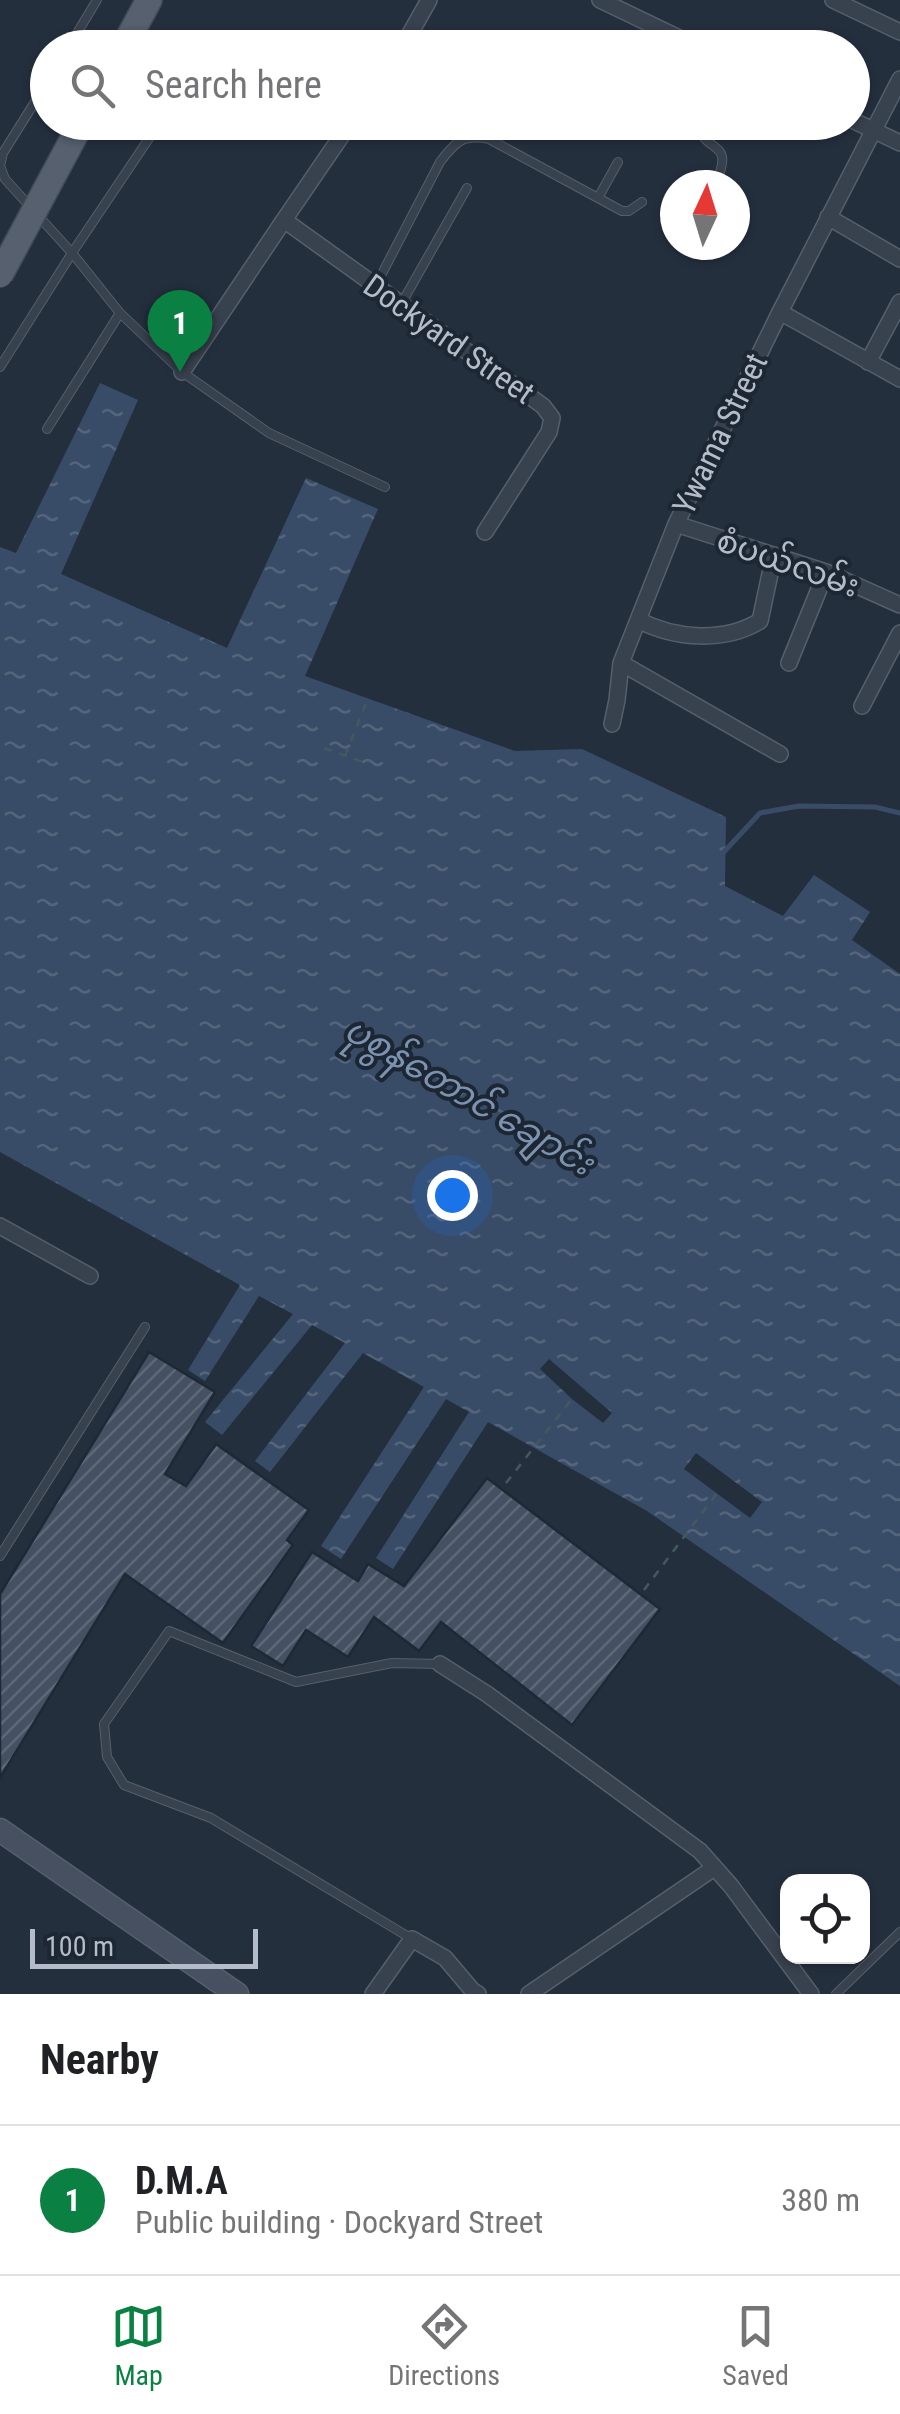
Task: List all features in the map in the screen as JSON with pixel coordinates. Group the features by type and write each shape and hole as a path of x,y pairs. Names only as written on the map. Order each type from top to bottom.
{"main road":[{"path":"133,30 149,0"},
{"path":"0,275 72,140"}],"street":[{"path":"412,30 429,0"},
{"path":"600,0 662,30"},
{"path":"832,0 900,32"},
{"name":"Ywama Street","path":"870,136 900,79"},
{"path":"870,129 900,143"},
{"path":"182,372 339,140"},
{"name":"Ywama Street","path":"612,724 620,663 676,524 868,140"},
{"path":"828,217 900,259"},
{"name":"Dockyard Street","path":"284,220 543,406 552,418 549,432 485,532"},
{"path":"868,362 900,302"},
{"path":"780,312 900,379"},
{"name":"စံပယ်လမ်း","path":"676,524 826,572 900,604"},
{"path":"638,620 679,635 743,632 760,620 774,556"},
{"path":"789,663 826,572"},
{"path":"862,706 900,633"},
{"path":"620,663 780,754"},
{"path":"0,1226 90,1276"},
{"path":"440,1664 487,1694 700,1851 765,1929 811,1994"},
{"path":"0,1830 236,1994"},
{"path":"530,1994 714,1868"},
{"path":"373,1994 412,1939 445,1958 478,1994"}],"lane":[{"path":"79,30 97,0"},
{"path":"30,109 3,153 0,166 5,180 120,313 182,372 268,434 385,487"},
{"path":"0,367 148,140"},
{"path":"375,288 440,162 461,140"},
{"path":"491,140 626,212 642,202"},
{"path":"708,140 724,158 722,170"},
{"path":"598,198 618,162"},
{"path":"400,306 466,188"},
{"path":"47,428 120,313"},
{"path":"0,1556 145,1327"},
{"path":"412,1939 211,1818 124,1785 107,1757 104,1724 169,1631 296,1682 392,1663 440,1664"},
{"path":"836,1994 900,1932"}],"path":[{"path":"345,756 368,698"},
{"path":"324,748 363,762"},
{"path":"506,1484 572,1399"},
{"path":"644,1590 717,1494"}],"water":[{"name":"ပုစွန်တောင် ချောင်း","path":"100,383 138,400 61,574 227,648 306,478 378,509 305,676 515,751 582,749 726,817 725,886 783,916 814,875 870,912 852,940 900,974 900,1686 647,1511 488,1422 393,1569 376,1558 469,1412 446,1399 341,1559 321,1546 424,1387 363,1353 270,1472 255,1461 345,1343 312,1325 222,1435 205,1422 293,1314 259,1296 205,1381 188,1370 240,1285 0,1152 0,547 16,553"}],"pier":[{"path":"549,1359 612,1413 603,1423 540,1369"},
{"path":"696,1453 762,1502 750,1518 684,1469"}],"building":[{"path":"149,1352 215,1392 165,1474 186,1486 216,1444 309,1510 287,1540 293,1545 223,1643 125,1574 0,1778 0,1594"},
{"path":"487,1478 660,1609 572,1725 441,1622 419,1651 374,1617 348,1657 306,1630 283,1666 251,1646 312,1552 358,1581 368,1564 404,1586"}],"waterway":[{"path":"722,854 760,813 799,806 875,807 900,813"}],"place":[{"name":"D.M.A","path":"180,372"}]}
